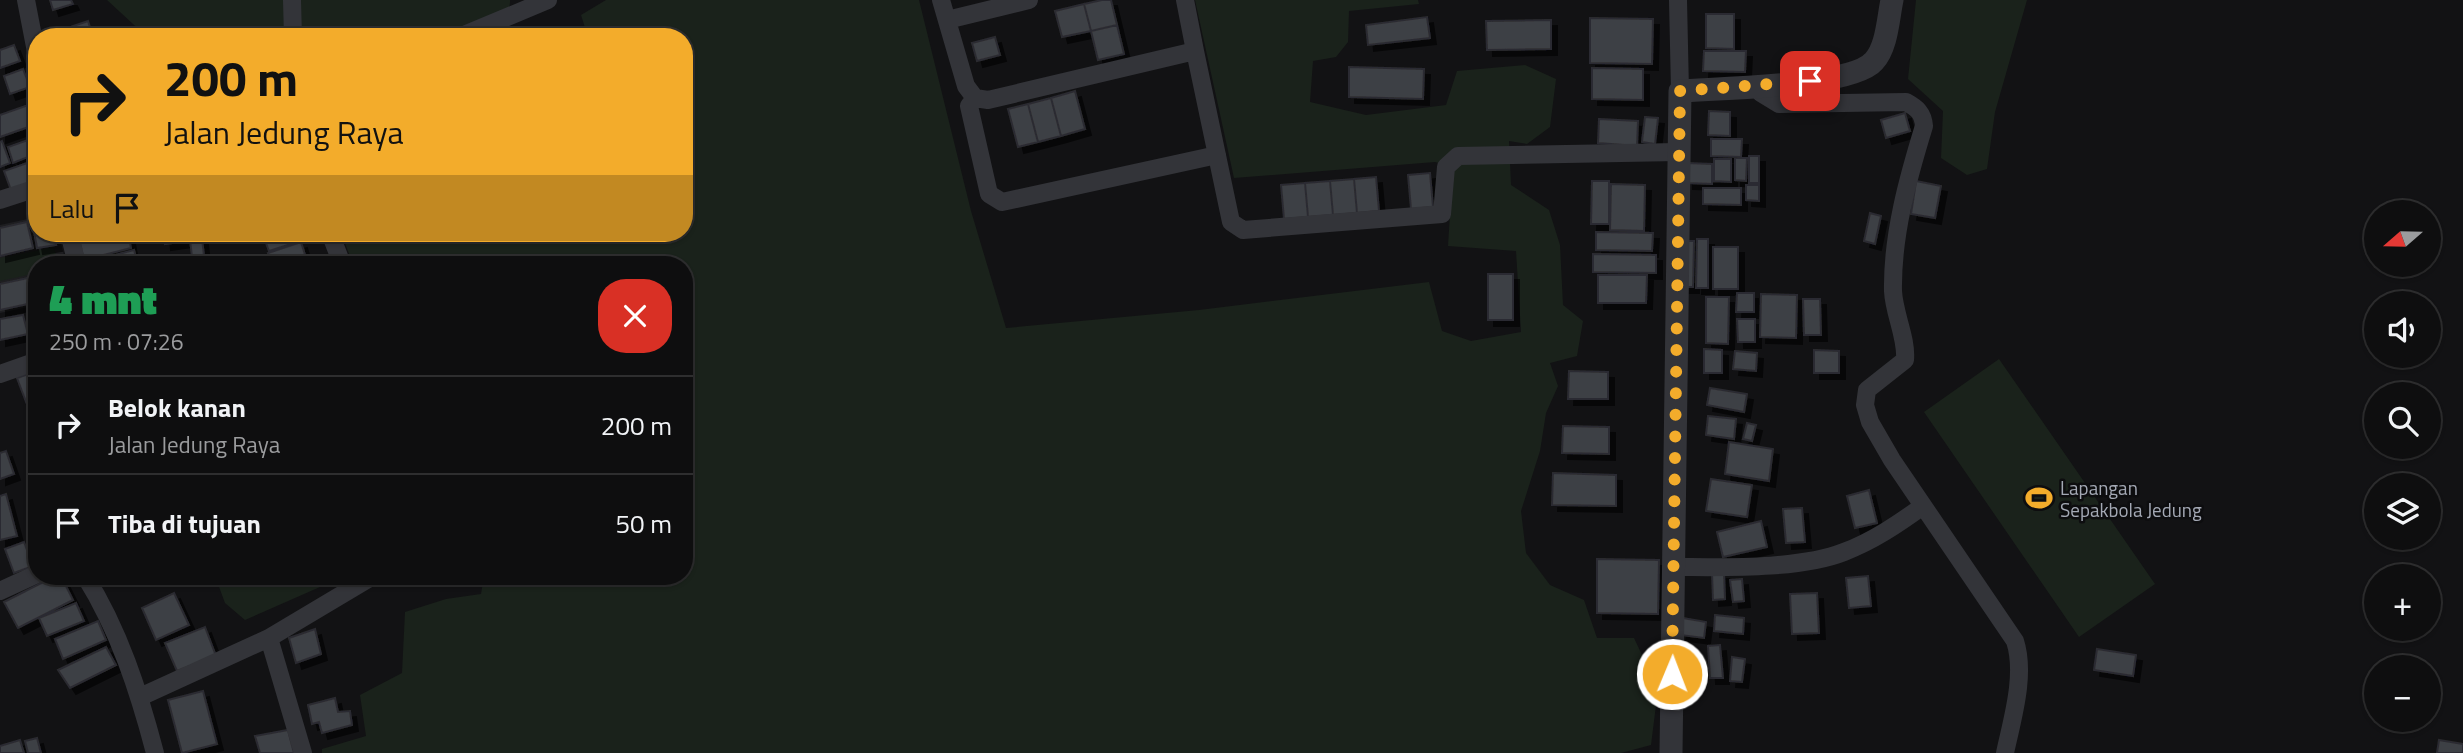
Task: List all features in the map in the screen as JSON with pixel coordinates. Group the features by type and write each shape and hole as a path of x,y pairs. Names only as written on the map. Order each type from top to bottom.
{"street":[{"path":"26,0 31,28"},
{"path":"292,0 293,28"},
{"path":"481,28 548,0"},
{"path":"941,0 966,86 975,98 988,100 1195,51"},
{"path":"947,20 1029,0"},
{"path":"1185,0 1231,222 1243,230 1442,214 1446,167 1458,156 1678,152"},
{"path":"1671,753 1680,91 1678,0"},
{"path":"1680,91 1859,73 1877,59 1892,0"},
{"path":"1755,85 1770,100 1779,104 1906,102 1923,118 1924,126 1905,185 1893,289 1895,316 1905,360 1867,390 1865,405 1881,441 2012,635 2018,660 2014,712 2005,753"},
{"path":"975,98 969,107 984,177 989,194 1002,202 1217,155"},
{"path":"0,200 28,191"},
{"path":"0,374 28,364"},
{"path":"1672,567 1758,566 1842,553 1878,537 1923,506"},
{"path":"0,591 28,578"},
{"path":"91,585 101,601 140,697 155,753"},
{"path":"140,697 270,638 358,585"},
{"path":"270,638 303,753"}],"shaded area":[{"path":"107,0 510,0 507,28 137,28"},
{"path":"606,0 919,0 971,211 1006,328 1199,310 1429,282 1442,331 1471,341 1521,332 1516,251 1448,246 1453,167 1435,162 1234,178 1195,0 1418,0 1419,4 1349,11 1348,42 1336,57 1313,61 1310,102 1366,115 1446,105 1457,71 1525,65 1556,79 1550,127 1527,144 1509,141 1511,185 1549,210 1560,245 1563,305 1583,321 1577,356 1550,363 1558,386 1546,413 1540,451 1521,511 1526,553 1550,585 1584,600 1597,638 1634,638 1658,689 1651,745 1621,753 322,753 322,749 366,736 360,695 402,673 405,612 446,599 481,594 482,585 693,585 693,256 350,256 344,242 693,242 693,28 585,28 581,15"},
{"path":"1916,0 2027,0 1995,112 1987,169 1967,175 1941,158 1943,111 1908,79"},
{"path":"28,219 28,242 61,242 64,256 28,256 28,307 0,313 0,225"},
{"path":"54,247 56,256 28,256 28,275 0,281 0,258"},
{"name":"Lapangan Sepakbola Jedung","path":"1999,359 2155,584 2079,637 1924,412"},
{"path":"218,585 325,585 245,620 225,603"}],"building":[{"path":"50,0 71,0 73,4 53,10"},
{"path":"1111,0 1117,25 1091,31 1084,4"},
{"path":"1084,4 1091,31 1062,37 1055,11"},
{"path":"1706,14 1734,14 1734,49 1706,48"},
{"path":"1427,17 1430,38 1368,45 1366,25"},
{"path":"1590,18 1653,19 1652,64 1590,63"},
{"path":"1551,20 1551,49 1487,50 1486,21"},
{"path":"88,21 90,28 67,28"},
{"path":"1117,25 1124,54 1098,60 1091,31"},
{"path":"995,37 1000,55 977,61 972,43"},
{"path":"14,45 20,61 0,68 0,50"},
{"path":"1704,51 1746,51 1745,72 1703,71"},
{"path":"1349,67 1424,69 1423,99 1349,97"},
{"path":"1592,68 1643,69 1643,100 1592,99"},
{"path":"23,69 28,88 10,94 4,76"},
{"path":"1075,91 1085,129 1061,136 1051,98"},
{"path":"1051,98 1061,136 1038,142 1028,104"},
{"path":"1028,104 1038,142 1018,147 1008,109"},
{"path":"28,105 28,127 0,137 0,115"},
{"path":"1709,111 1730,112 1730,136 1708,135"},
{"path":"1905,113 1910,131 1886,138 1881,120"},
{"path":"1645,117 1658,118 1655,144 1642,142"},
{"path":"1599,119 1638,121 1637,146 1598,143"},
{"path":"1711,139 1742,139 1741,157 1711,156"},
{"path":"28,140 28,157 13,163 8,147"},
{"path":"2,141 10,163 0,167 0,142"},
{"path":"1749,156 1759,156 1759,183 1749,183"},
{"path":"1735,158 1747,158 1746,181 1735,180"},
{"path":"1714,159 1731,159 1731,182 1714,181"},
{"path":"28,163 28,184 11,190 4,171"},
{"path":"1687,163 1712,164 1712,184 1687,183"},
{"path":"1430,173 1433,207 1411,209 1408,175"},
{"path":"1376,177 1379,211 1357,213 1354,179"},
{"path":"1354,179 1357,213 1333,215 1330,181"},
{"path":"1330,181 1333,215 1308,217 1305,183"},
{"path":"1592,181 1609,181 1609,224 1591,224"},
{"path":"1916,181 1941,186 1935,218 1911,214"},
{"path":"1305,183 1308,217 1284,219 1281,185"},
{"path":"1611,184 1645,185 1644,231 1610,230"},
{"path":"1746,185 1759,185 1759,201 1746,200"},
{"path":"1703,188 1741,188 1741,205 1703,204"},
{"path":"1870,213 1881,216 1875,244 1864,241"},
{"path":"27,222 28,242 32,242 33,248 0,256 0,228"},
{"path":"1596,232 1653,233 1652,251 1596,250"},
{"path":"1697,239 1708,239 1708,288 1696,288"},
{"path":"1679,241 1694,241 1693,287 1678,287"},
{"path":"36,242 55,242 56,245 37,248"},
{"path":"80,242 130,242 131,248 100,256 83,256"},
{"path":"190,242 202,242 204,256 192,256"},
{"path":"290,242 291,244 269,251 266,243"},
{"path":"301,242 305,256 269,256 268,253"},
{"path":"1713,247 1738,247 1738,289 1713,289"},
{"path":"134,250 136,256 111,256"},
{"path":"1593,254 1656,255 1656,273 1593,272"},
{"path":"1488,274 1513,274 1513,320 1488,320"},
{"path":"1598,275 1647,275 1646,303 1598,303"},
{"path":"28,278 28,304 0,310 0,284"},
{"path":"1737,293 1754,293 1754,312 1736,312"},
{"path":"1761,294 1797,295 1796,338 1760,337"},
{"path":"1706,297 1729,297 1728,344 1706,343"},
{"path":"1803,299 1820,299 1821,335 1804,335"},
{"path":"23,315 28,334 0,340 0,319"},
{"path":"1737,319 1755,319 1755,342 1738,342"},
{"path":"1704,349 1722,350 1722,373 1704,373"},
{"path":"1814,350 1839,351 1839,373 1814,373"},
{"path":"1735,351 1757,353 1756,371 1733,369"},
{"path":"1569,371 1608,372 1608,399 1568,399"},
{"path":"28,374 28,407 17,378"},
{"path":"1710,388 1747,394 1744,412 1707,405"},
{"path":"1708,416 1736,419 1734,439 1706,435"},
{"path":"1747,423 1756,425 1752,441 1743,439"},
{"path":"1563,426 1609,427 1609,454 1562,453"},
{"path":"1729,442 1773,449 1769,481 1725,474"},
{"path":"6,451 14,474 0,479 0,453"},
{"path":"1553,473 1616,475 1616,506 1552,505"},
{"path":"1711,479 1752,485 1747,517 1706,511"},
{"path":"1869,490 1877,523 1855,528 1847,496"},
{"path":"6,494 17,536 0,540 0,496"},
{"path":"1802,508 1805,542 1786,543 1783,509"},
{"path":"1761,521 1767,547 1723,557 1717,532"},
{"path":"24,542 28,553 28,568 14,573 5,549"},
{"path":"1597,559 1659,560 1658,614 1597,613"},
{"path":"1712,573 1724,573 1725,599 1713,600"},
{"path":"1868,576 1871,606 1849,608 1846,578"},
{"path":"1742,579 1744,601 1733,602 1730,580"},
{"path":"37,585 66,585 73,600 18,628 4,602"},
{"path":"174,593 189,625 156,640 142,608"},
{"path":"1817,593 1819,633 1792,634 1790,594"},
{"path":"76,603 84,621 47,636 39,618"},
{"path":"1715,615 1744,618 1743,634 1714,631"},
{"path":"1683,618 1706,622 1704,638 1680,635"},
{"path":"98,621 106,640 63,659 55,639"},
{"path":"205,627 216,656 177,671 165,643"},
{"path":"315,629 321,654 296,663 289,638"},
{"path":"1720,645 1723,678 1710,678 1708,646"},
{"path":"106,647 116,665 70,688 58,670"},
{"path":"2097,649 2136,655 2133,676 2094,670"},
{"path":"1732,657 1745,659 1742,682 1730,681"},
{"path":"203,691 217,744 182,753 168,700"},
{"path":"335,698 338,712 350,711 352,725 322,733 319,722 312,724 308,705"},
{"path":"288,730 294,753 260,753 255,736"},
{"path":"37,738 41,753 28,753 25,741"},
{"path":"20,740 24,753 0,753 0,746"},
{"path":"2439,740 2463,744 2463,753 2437,753"}],"place":[{"name":"Lapangan Sepakbola Jedung","path":"2039,498"}],"route":[{"path":"1672,674 1680,91 1810,81"}]}
